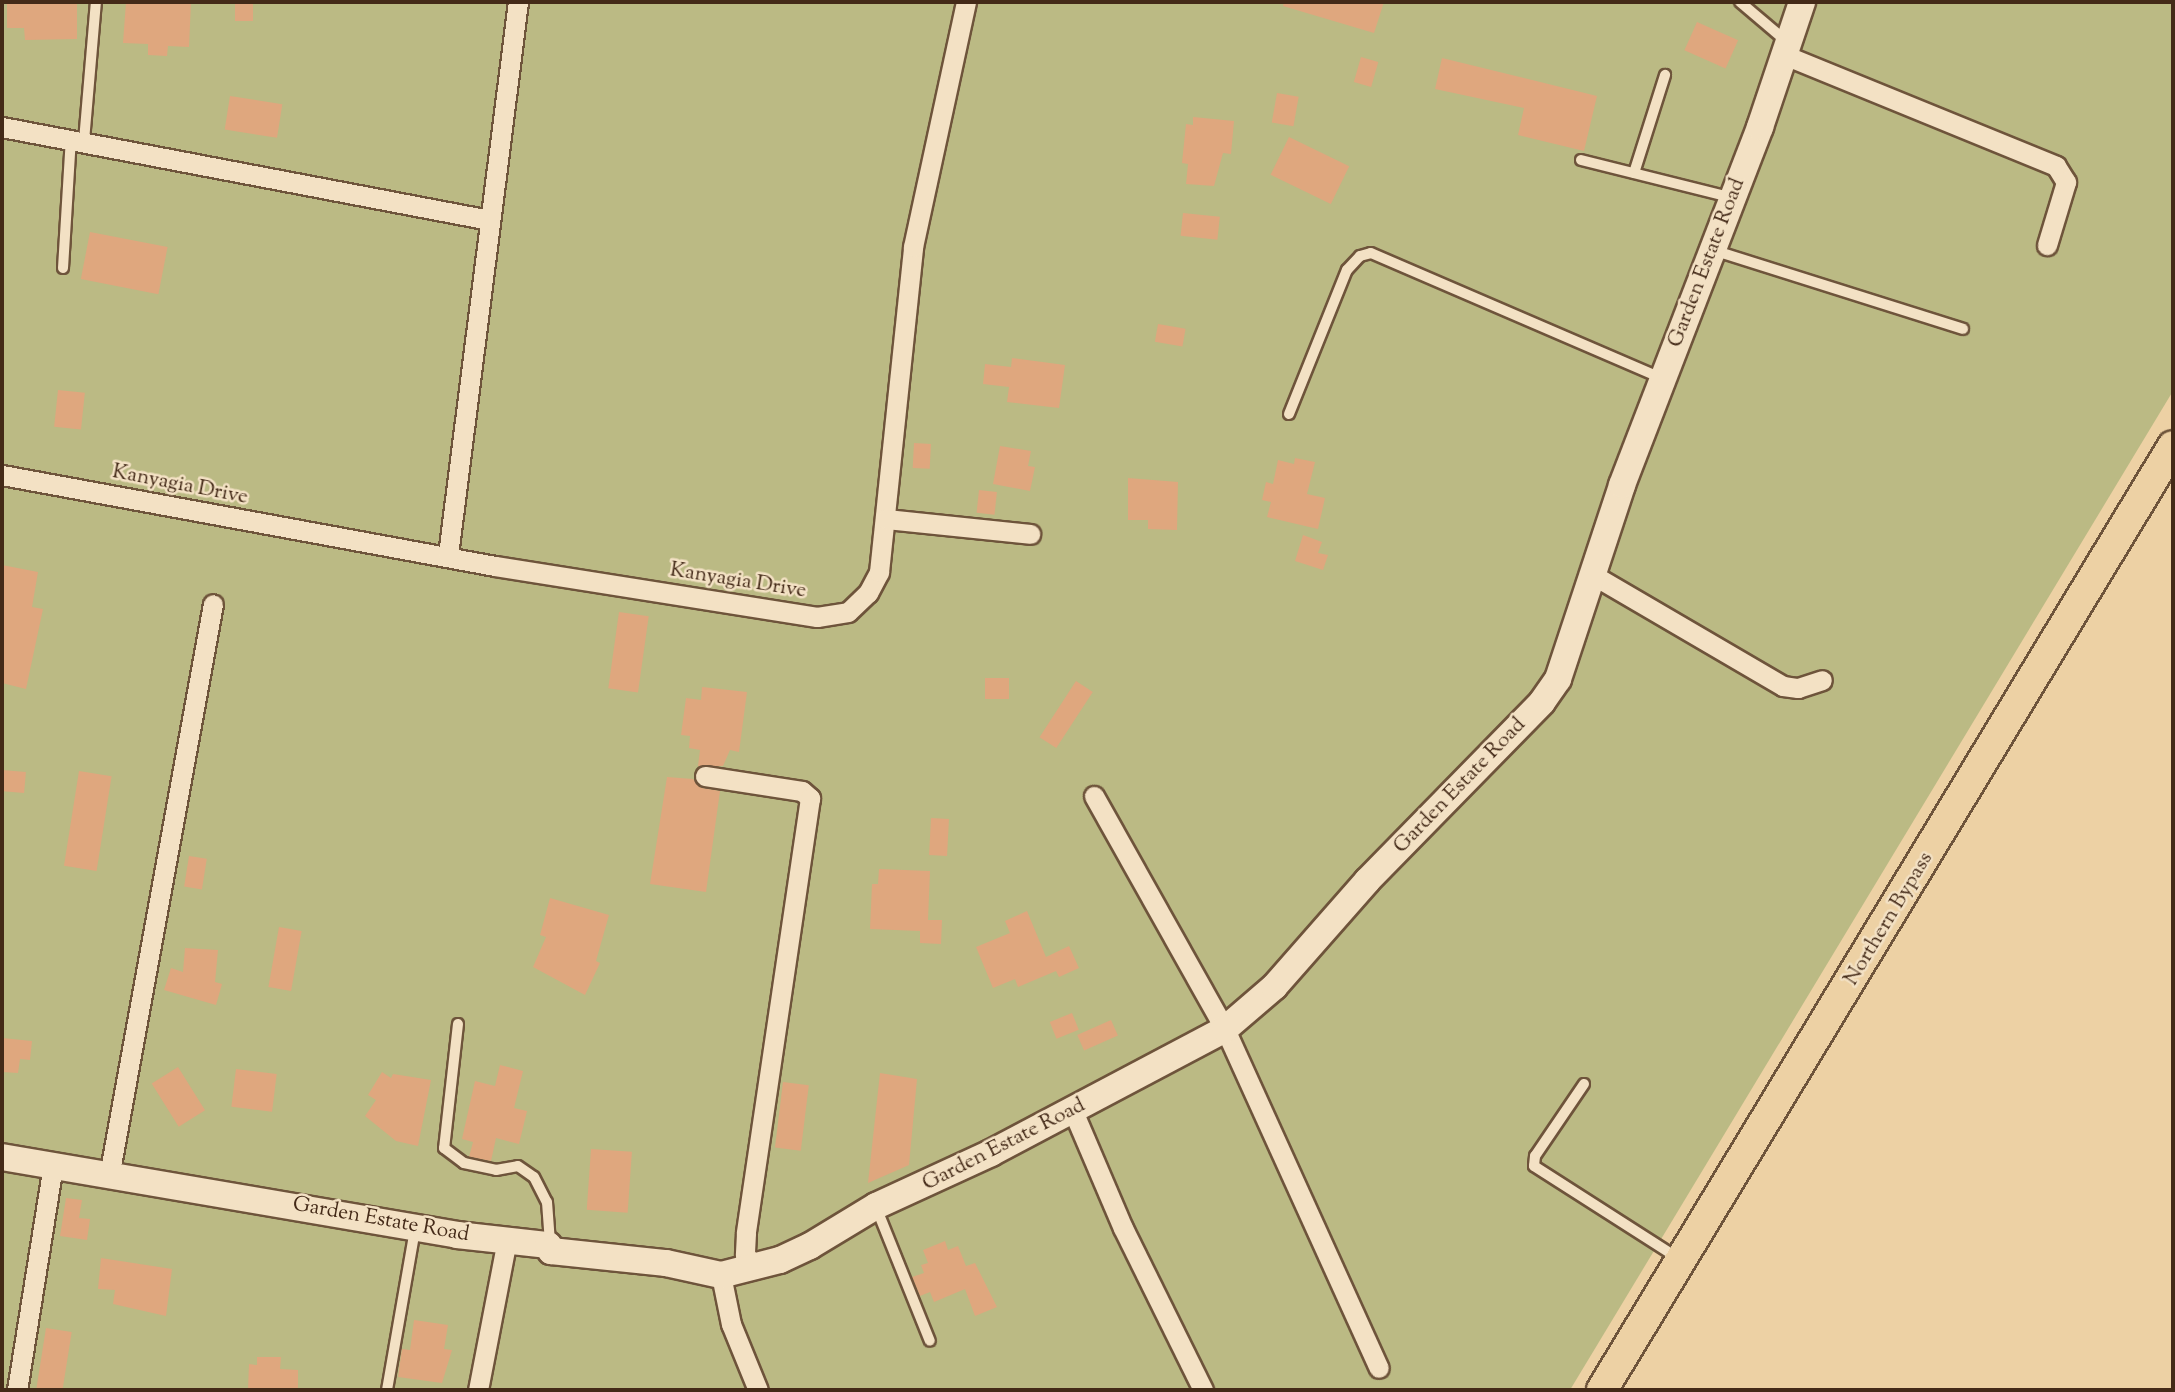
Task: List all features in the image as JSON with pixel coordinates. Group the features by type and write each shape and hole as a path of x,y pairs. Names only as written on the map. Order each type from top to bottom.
{"main road":[{"name":"Northern Bypass","path":"1602,1390 2173,446"}],"street":[{"path":"448,555 517,2"},
{"name":"Kanyagia Drive","path":"2,475 448,555 832,617 848,612 869,593 879,572 913,247 966,2"},
{"name":"Garden Estate Road","path":"2,1157 415,1227 548,1245 551,1251 666,1263 721,1275 756,1267 810,1246 874,1212 876,1206 1073,1111 1225,1029 1274,987 1367,881 1542,702 1572,648 1593,575 1662,378 1760,128 1802,2"},
{"path":"1785,48 2056,166 2066,182 2047,245"},
{"path":"2,127 488,220"},
{"path":"886,519 1030,534"},
{"path":"1593,575 1783,686 1798,688 1822,680"},
{"path":"109,1176 213,604"},
{"path":"705,776 802,791 810,798 746,1233 745,1255 756,1267"},
{"path":"1094,796 1225,1029 1380,1368"},
{"path":"1073,1111 1123,1228 1203,1390"},
{"path":"17,1390 53,1166"},
{"path":"478,1390 507,1239"},
{"path":"721,1275 731,1324 758,1390"}],"lane":[{"path":"63,268 96,2"},
{"path":"1740,2 1785,48"},
{"path":"1634,173 1665,75"},
{"path":"1581,160 1731,198"},
{"path":"1712,250 1963,329"},
{"path":"1289,414 1347,270 1360,256 1371,253 1662,378"},
{"path":"458,1024 444,1148 464,1163 496,1170 518,1166 534,1177 547,1202 551,1251"},
{"path":"1584,1084 1535,1156 1534,1166 1681,1261"},
{"path":"876,1206 930,1341"},
{"path":"387,1390 415,1227"}],"shaded area":[{"path":"2,2 2173,2 2173,391 1570,1390 2,1390"}],"building":[{"path":"7,2 77,2 77,39 25,40 24,28 7,28"},
{"path":"126,2 191,2 189,47 168,46 167,56 148,55 148,44 123,43"},
{"path":"235,2 253,2 253,21 235,21"},
{"path":"1284,2 1384,2 1374,33 1283,6"},
{"path":"1697,22 1738,40 1726,69 1684,50"},
{"path":"1361,57 1378,62 1371,87 1354,82"},
{"path":"1442,58 1597,96 1584,151 1518,135 1524,108 1435,89"},
{"path":"1277,93 1299,97 1293,126 1272,123"},
{"path":"230,96 282,104 277,138 225,130"},
{"path":"1193,117 1234,121 1231,154 1223,153 1214,186 1186,184 1188,164 1182,163 1186,124 1193,125"},
{"path":"1289,137 1349,166 1331,204 1271,175"},
{"path":"1183,213 1220,217 1217,240 1181,236"},
{"path":"90,232 168,247 158,294 81,279"},
{"path":"1158,324 1186,329 1182,347 1155,342"},
{"path":"1012,358 1065,365 1059,408 1007,402 1009,387 983,384 985,364 1011,367"},
{"path":"58,390 85,393 81,430 54,427"},
{"path":"914,443 931,444 930,469 913,468"},
{"path":"1000,446 1031,451 1028,466 1035,467 1030,491 993,484"},
{"path":"1295,458 1315,462 1307,494 1325,498 1318,529 1267,517 1271,502 1262,500 1266,482 1273,484 1278,460 1294,464"},
{"path":"1128,478 1178,482 1177,530 1148,529 1148,520 1128,520"},
{"path":"979,490 997,492 994,515 977,513"},
{"path":"1303,535 1322,542 1318,553 1328,555 1323,570 1295,561"},
{"path":"2,565 38,572 32,607 43,609 26,689 2,683"},
{"path":"619,612 649,616 638,692 608,688"},
{"path":"985,678 1009,678 1009,699 985,699"},
{"path":"1076,681 1093,692 1056,748 1040,737"},
{"path":"702,687 747,692 739,752 730,750 723,766 698,766 700,750 689,748 690,736 681,735 686,698 701,700"},
{"path":"2,770 26,772 24,793 2,791"},
{"path":"79,771 112,776 97,871 64,866"},
{"path":"667,777 693,779 702,788 720,791 706,892 650,884"},
{"path":"931,818 949,819 947,856 929,855"},
{"path":"189,856 207,859 202,889 184,887"},
{"path":"879,869 930,871 928,920 942,920 941,944 920,943 920,931 870,929 872,884 878,884"},
{"path":"550,898 609,915 596,961 600,963 585,995 533,967 546,937 540,935"},
{"path":"1027,911 1046,957 1069,946 1079,968 1059,977 1056,971 1018,987 1015,979 993,988 976,947 1010,933 1005,921"},
{"path":"279,927 302,931 291,991 268,987"},
{"path":"185,948 218,950 215,982 222,984 216,1005 164,990 171,968 183,972"},
{"path":"1072,1013 1079,1030 1056,1039 1050,1022"},
{"path":"1111,1020 1118,1036 1084,1051 1077,1035"},
{"path":"2,1038 32,1041 30,1060 20,1059 18,1073 2,1072"},
{"path":"500,1065 523,1071 514,1108 527,1111 519,1144 496,1138 491,1161 469,1157 473,1142 462,1139 475,1081 495,1086"},
{"path":"178,1067 205,1110 179,1127 152,1083"},
{"path":"236,1069 277,1074 272,1112 231,1107"},
{"path":"382,1072 391,1078 393,1074 431,1080 418,1146 396,1141 365,1116 376,1100 368,1095"},
{"path":"880,1073 917,1079 909,1165 868,1183"},
{"path":"783,1082 809,1085 801,1151 775,1148"},
{"path":"591,1149 632,1152 628,1213 587,1210"},
{"path":"66,1198 82,1200 79,1218 90,1219 87,1240 60,1236"},
{"path":"945,1241 948,1250 958,1246 966,1266 975,1263 997,1307 975,1316 965,1289 934,1302 930,1292 920,1296 912,1277 924,1273 921,1265 928,1263 923,1250"},
{"path":"101,1258 172,1269 166,1316 113,1304 115,1290 98,1289"},
{"path":"414,1320 448,1325 444,1349 452,1350 442,1383 398,1377 402,1349 410,1350"},
{"path":"46,1328 72,1332 63,1390 36,1390"},
{"path":"257,1357 281,1357 280,1369 298,1370 298,1390 248,1390 249,1364 257,1365"}]}
